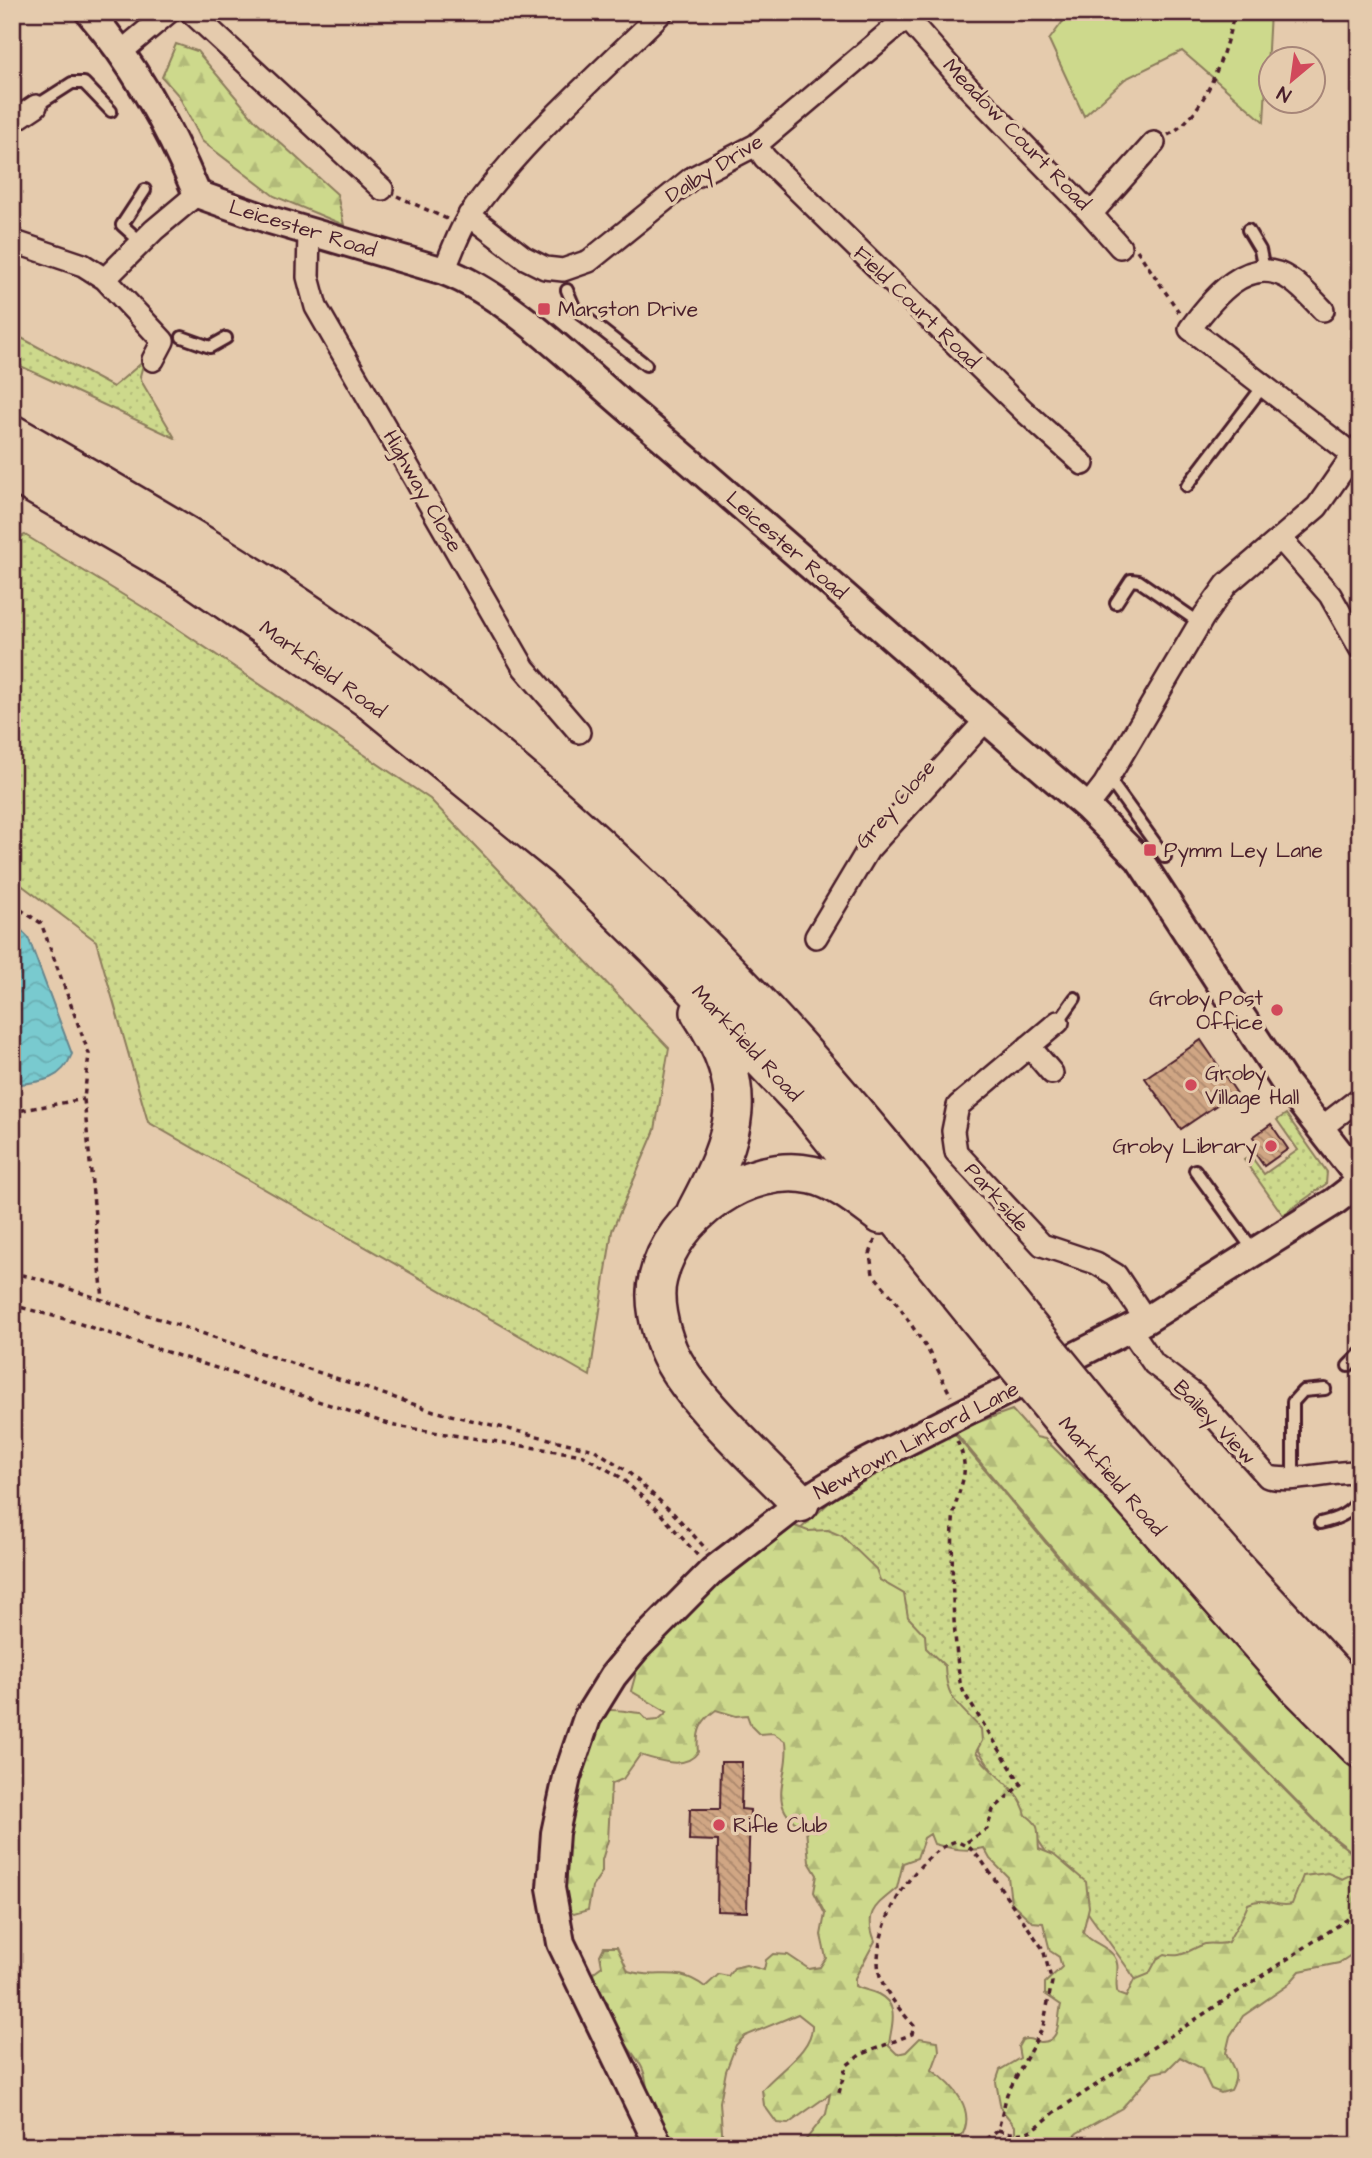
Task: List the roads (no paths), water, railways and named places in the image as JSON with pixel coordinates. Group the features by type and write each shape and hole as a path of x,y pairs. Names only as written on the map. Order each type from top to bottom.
{"highway":[{"name":"Markfield Road","path":"12,434 201,543 324,624 390,672 558,808 646,890 737,982 932,1205 1006,1327"},
{"name":"Markfield Road","path":"12,472 191,576 367,698 565,859 659,951 809,1109 917,1242 1006,1327 1297,1686 1360,1749"},
{"path":"659,951 725,1053 732,1087 734,1113 729,1143 694,1215"},
{"path":"800,1503 697,1394 668,1350 657,1310 657,1279 677,1233 694,1215 719,1197 758,1177 812,1175 850,1192 917,1242"},
{"name":"Markfield Road","path":"1084,1420 1228,1560 1360,1702"}],"street":[{"path":"121,52 169,12"},
{"path":"191,12 382,189"},
{"path":"444,271 466,220 532,142 662,12"},
{"path":"91,13 121,52 175,140 197,194 105,279"},
{"name":"Dalby Drive","path":"565,280 692,178 756,145 910,15"},
{"name":"Meadow Court Road","path":"910,15 966,85 1091,214 1154,143"},
{"path":"13,118 36,106"},
{"name":"Field Court Road","path":"756,145 765,159 960,349 1083,464"},
{"name":"Leicester Road","path":"197,194 309,232 463,278 506,306 720,486 1087,807 1139,859 1285,1083 1360,1180"},
{"path":"1091,214 1120,247"},
{"path":"466,220 565,280"},
{"name":"Highway Close","path":"309,232 308,277 316,307 524,667 579,732"},
{"path":"12,241 83,265 105,279 172,339 153,360"},
{"path":"1087,807 1108,778 1200,623 1227,584 1317,507 1356,450 1190,329 1212,299 1237,278 1264,270 1289,279 1323,310"},
{"path":"1281,539 1330,596 1360,648"},
{"path":"816,937 868,850 981,716"},
{"name":"Grey Close","path":"822,901 857,844 981,716"},
{"name":"Parkside","path":"1058,1022 958,1106 953,1131 956,1152 1042,1245 1096,1263 1116,1275 1138,1325"},
{"path":"1029,1046 1052,1073"},
{"path":"1321,1128 1360,1098"},
{"name":"Newtown Linford Lane","path":"659,2146 561,1943 551,1888 555,1833 567,1777 587,1718 636,1648 716,1568 800,1503 861,1465 1138,1325 1334,1202 1360,1180"},
{"name":"Bailey View","path":"1138,1325 1154,1364 1195,1395 1268,1476 1293,1478 1334,1471 1360,1472"}],"lane":[{"path":"36,106 72,83 84,83 111,111"},
{"path":"142,243 122,225 145,190"},
{"path":"1248,230 1260,250 1264,270"},
{"path":"565,280 575,309 646,365"},
{"path":"172,339 210,347 226,338"},
{"path":"1188,486 1264,385"},
{"path":"1116,603 1131,580 1139,581 1200,623"},
{"path":"1108,778 1165,857"},
{"path":"1058,1022 1074,998"},
{"path":"1195,1170 1254,1251"},
{"path":"1348,1366 1360,1354"},
{"path":"1293,1478 1293,1402 1303,1391 1325,1389"},
{"path":"1320,1523 1339,1518 1355,1507 1360,1498"}],"water":[{"path":"12,921 28,937 72,1054 62,1070 48,1079 12,1085"}],"place":[{"name":"Marston Drive","path":"544,309"},
{"name":"Pymm Ley Lane","path":"1150,850"},
{"name":"Groby Post Office","path":"1277,1010"},
{"name":"Groby Village Hall","path":"1191,1085"},
{"name":"Groby Library","path":"1271,1146"},
{"name":"Rifle Club","path":"719,1825"}]}
